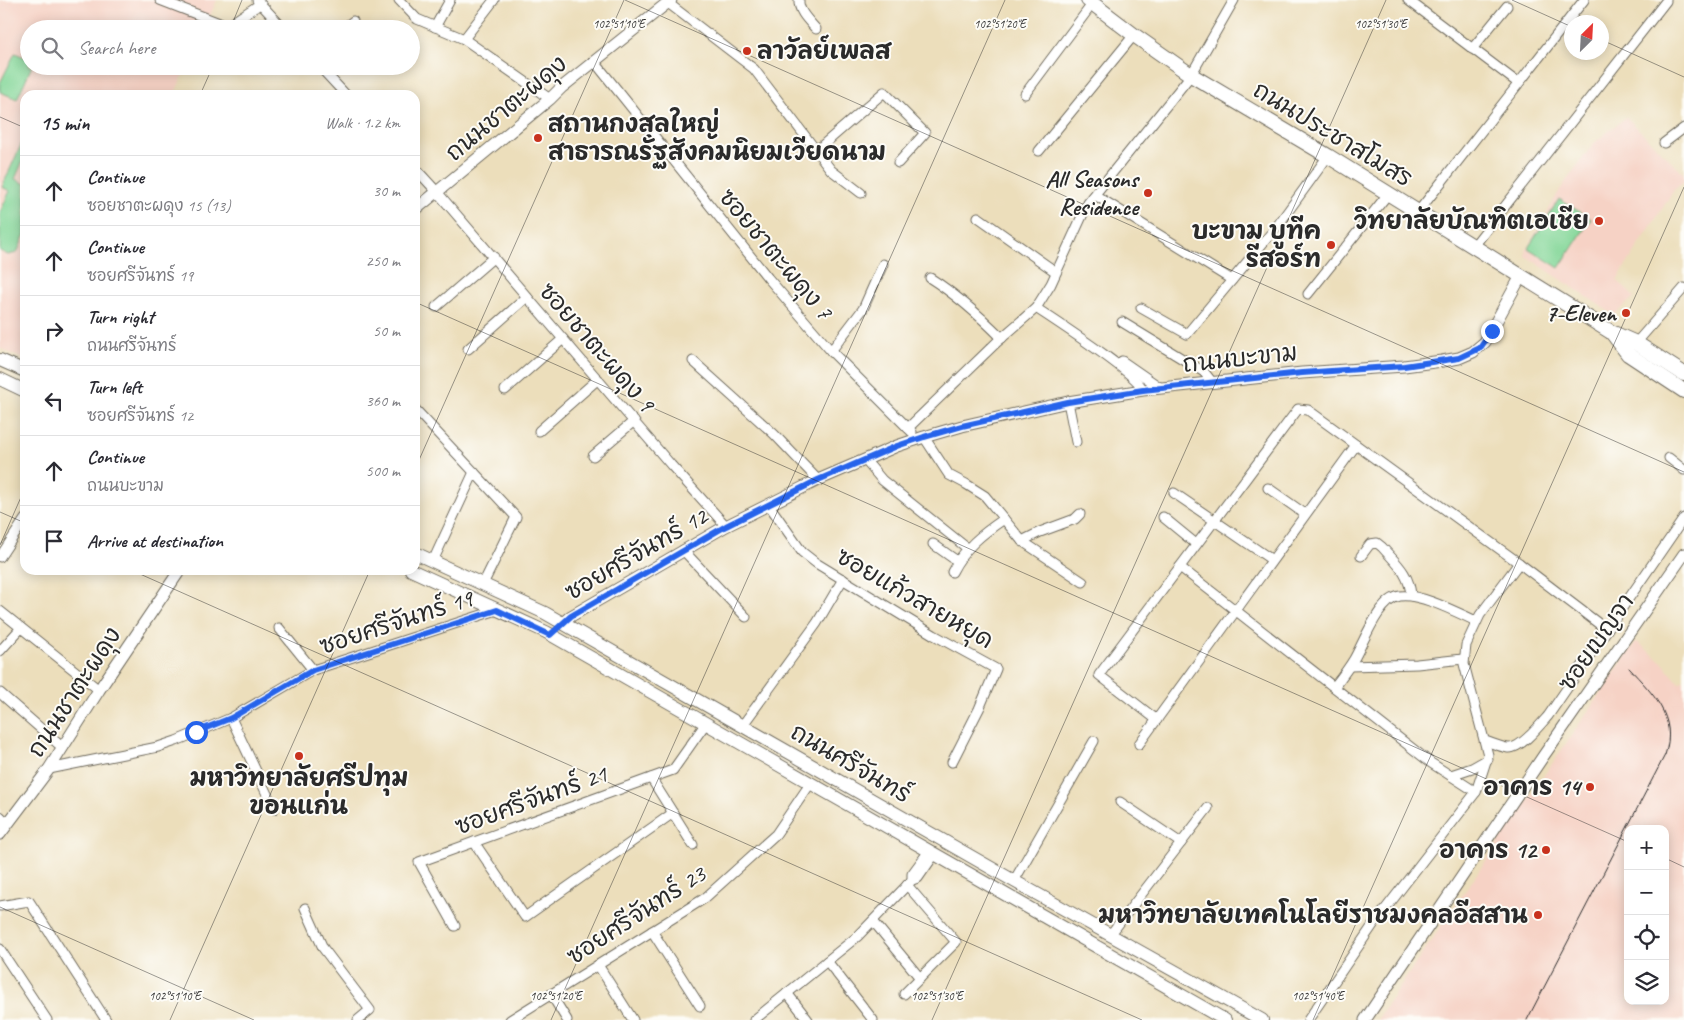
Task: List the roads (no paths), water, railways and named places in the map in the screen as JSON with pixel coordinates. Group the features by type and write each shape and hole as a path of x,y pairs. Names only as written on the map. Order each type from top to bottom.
{"main road":[{"name":"ถนนประชาสโมสร","path":"1090,2 1191,74 1328,156 1611,332 1636,343 1684,374"},
{"name":"ถนนประชาสโมสร","path":"1611,332 1628,354 1684,391"},
{"path":"0,360 20,369"},
{"path":"0,379 20,389"},
{"name":"ถนนศรีจันทร์","path":"420,555 546,613 1014,881 1262,1020"},
{"name":"ถนนศรีจันทร์","path":"420,575 550,635 1225,1020"},
{"path":"550,635 562,623"}],"street":[{"path":"160,0 212,20"},
{"path":"399,0 418,19 464,39 550,99"},
{"path":"435,26 450,0"},
{"path":"464,39 494,0"},
{"path":"800,0 798,3 801,11 816,29"},
{"path":"908,428 1036,308 1051,284 1088,203 1191,74 1234,0"},
{"path":"1408,0 1518,83"},
{"path":"1418,212 1584,0"},
{"path":"669,1 754,69 832,170 861,193"},
{"name":"ถนนชาตะผดุง","path":"420,206 561,88 669,1"},
{"path":"1473,246 1666,1"},
{"path":"235,20 259,2 276,20"},
{"path":"1025,94 1090,2"},
{"path":"1472,49 1507,6"},
{"path":"1039,151 1134,35"},
{"name":"ซอยชาตะผดุง 7","path":"594,61 768,278 831,351 908,428 921,438 949,475 985,496 1022,541 1083,582"},
{"path":"327,75 341,90"},
{"path":"816,151 884,92 925,133 898,163"},
{"path":"1664,143 1684,128"},
{"path":"1141,308 1186,334 1278,225 1328,156"},
{"name":"ซอยชาตะผดุง 9","path":"420,173 726,526"},
{"path":"1308,294 1388,194"},
{"path":"1094,195 1232,280"},
{"path":"978,217 1056,272"},
{"path":"436,307 494,257"},
{"path":"831,351 863,309 882,264"},
{"name":"ถนนบะขาม","path":"921,438 962,426 1068,402 1143,390 1302,373 1404,366 1459,358 1473,352 1485,342 1521,276"},
{"path":"930,278 970,306 1002,338"},
{"path":"1636,343 1684,288"},
{"path":"468,349 528,296"},
{"path":"1036,308 1126,371 1141,385 1143,390"},
{"path":"1122,322 1204,372 1212,382"},
{"path":"505,390 563,339"},
{"path":"1113,355 1161,388"},
{"path":"693,360 774,434 818,480"},
{"path":"539,431 598,379"},
{"path":"1068,402 1076,442"},
{"path":"1157,720 1098,675 1298,409 1308,410 1356,444 1607,630"},
{"path":"420,414 516,517 483,584"},
{"path":"593,456 634,421"},
{"name":"ซอยศรีจันทร์ 12","path":"562,623 726,526 818,480 897,446 921,438"},
{"path":"1139,744 1356,444"},
{"path":"1669,458 1684,470"},
{"path":"865,460 882,480 967,548"},
{"path":"432,561 474,472"},
{"path":"1268,488 1305,514"},
{"path":"1174,493 1272,560"},
{"name":"ซอยแก้วสายหยุด","path":"769,505 802,552 816,563 934,635 996,669 979,709 952,762"},
{"path":"1022,541 1075,519 1080,514"},
{"path":"1163,518 1196,544"},
{"path":"1485,741 1508,748 1516,747 1535,731 1548,716 1684,518"},
{"path":"952,572 957,561 967,548 978,537 1004,519"},
{"path":"0,557 20,527"},
{"path":"1361,556 1370,544 1376,543 1382,547 1407,576 1411,586 1411,596"},
{"path":"933,544 957,561"},
{"path":"683,550 746,617"},
{"name":"ซอยเบญจา","path":"1365,1020 1544,755 1684,554"},
{"path":"1308,1020 1373,925 1476,792 1488,760 1488,754 1464,659 1466,645 1476,621 1518,563"},
{"path":"1180,567 1431,763 1476,792"},
{"name":"ถนนชาตะผดุง","path":"0,834 4,820 49,769 99,690 177,575"},
{"path":"742,726 817,623 843,580"},
{"path":"1334,687 1350,666 1383,607 1396,597 1411,596 1437,604 1476,621"},
{"name":"ซอยศรีจันทร์ 19","path":"49,769 158,747 231,718 313,670 497,610"},
{"path":"0,611 99,690"},
{"path":"0,651 21,628"},
{"path":"279,628 313,670"},
{"path":"1350,666 1417,664 1464,659"},
{"path":"0,693 63,748"},
{"path":"231,718 274,809"},
{"name":"ซอยศรีจันทร์ 21","path":"455,926 419,862 674,770 706,724"},
{"path":"1014,881 1094,741"},
{"path":"1451,775 1488,760"},
{"path":"651,778 693,845"},
{"name":"ซอยศรีจันทร์ 23","path":"510,1020 705,898 776,834 810,784"},
{"path":"1120,802 1181,844"},
{"path":"1110,935 1208,808"},
{"path":"474,842 525,917 673,813"},
{"path":"754,1020 858,936 909,883 918,878 931,853"},
{"path":"904,994 956,942 909,883"},
{"path":"0,899 12,904"},
{"path":"0,906 29,900 106,1020"},
{"path":"305,908 323,948 370,1010 358,1020"},
{"path":"873,921 920,978"},
{"path":"652,931 700,1006"},
{"path":"0,949 47,1020"},
{"path":"827,961 873,1020"},
{"path":"598,965 633,1020"},
{"path":"787,993 808,1020"},
{"path":"551,994 567,1020"}],"tram line":[{"path":"1527,1020 1665,755 1668,741 1666,718 1647,687 1629,668"}],"place":[{"name":"ลาวัลย์เพลส","path":"747,51"},
{"name":"สถานกงสุลใหญ่ สาธารณรัฐสังคมนิยมเวียดนาม","path":"538,138"},
{"name":"All Seasons Residence","path":"1148,193"},
{"name":"วิทยาลัยบัณฑิตเอเชีย","path":"1599,221"},
{"name":"บะขาม บูทีค รีสอร์ท","path":"1331,245"},
{"name":"7-Eleven","path":"1626,313"},
{"name":"มหาวิทยาลัยศรีปทุม ขอนแก่น","path":"299,756"},
{"name":"อาคาร 14","path":"1590,787"},
{"name":"อาคาร 12","path":"1546,850"},
{"name":"มหาวิทยาลัยเทคโนโลยีราชมงคลอีสสาน","path":"1538,915"}]}
